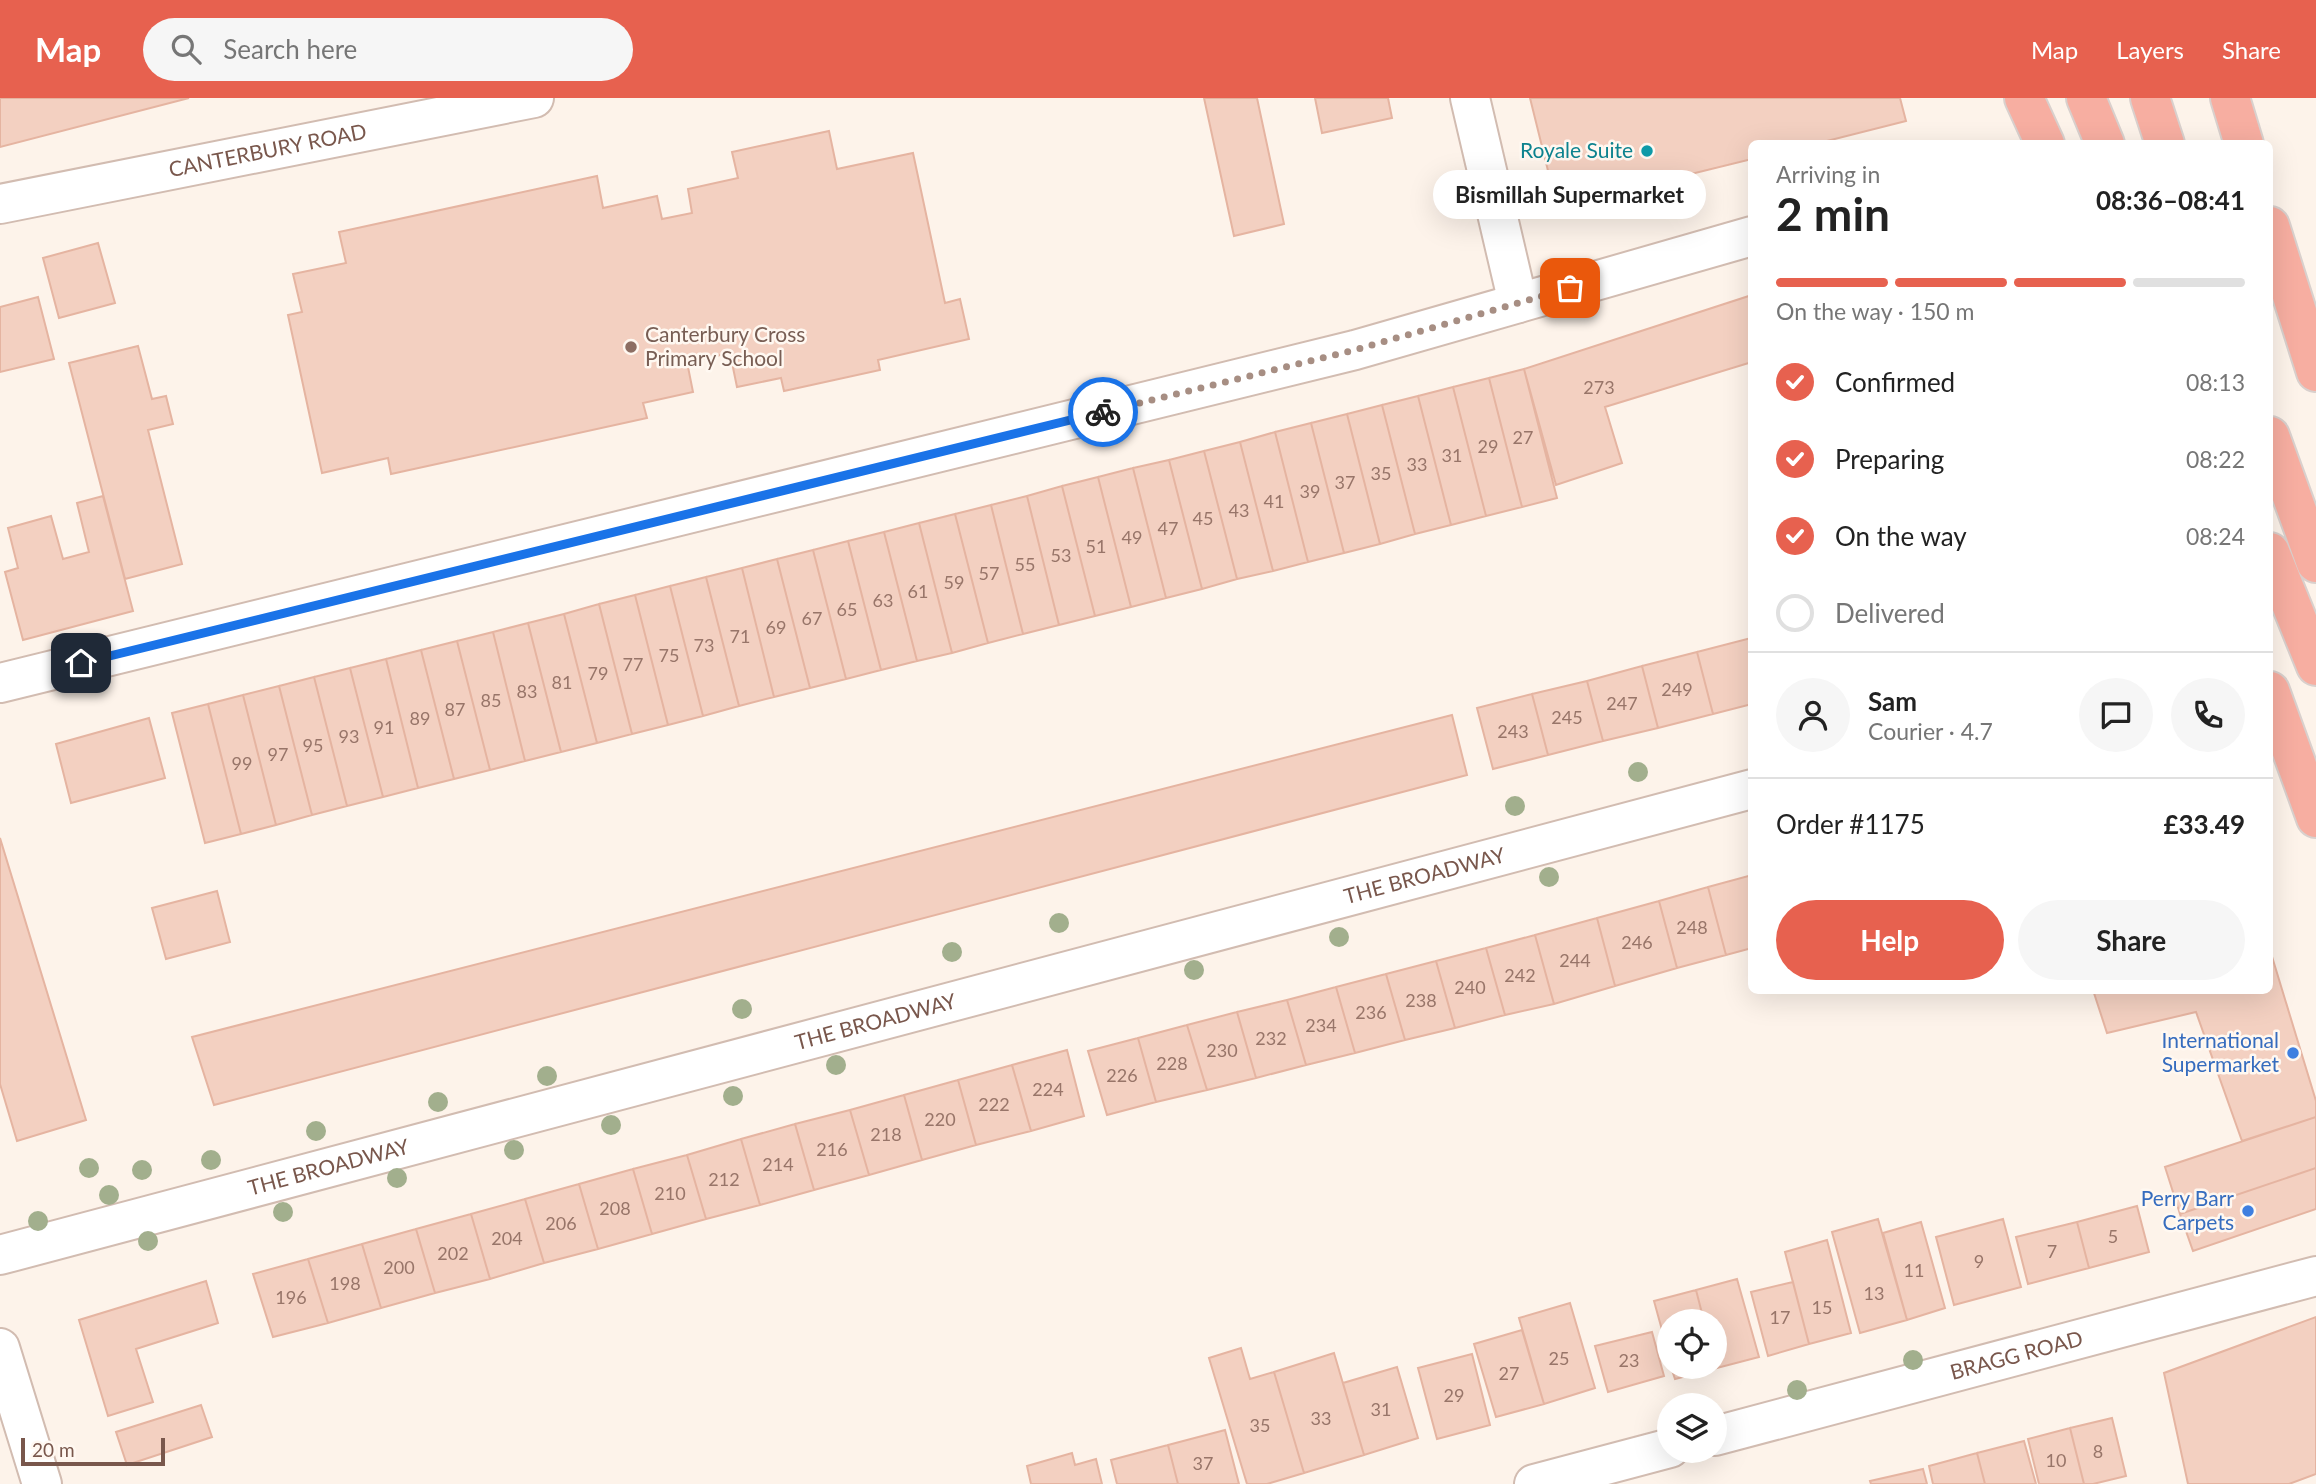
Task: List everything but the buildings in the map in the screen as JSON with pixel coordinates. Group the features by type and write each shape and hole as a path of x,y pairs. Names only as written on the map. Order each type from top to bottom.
{"highway":[{"path":"2024,98 2043,140"},
{"path":"2086,98 2103,140"},
{"path":"2150,98 2164,140"},
{"path":"2230,98 2243,140"},
{"path":"2273,236 2316,373"},
{"path":"2273,444 2316,563"},
{"path":"2273,559 2316,666"},
{"path":"2273,699 2316,818"}],"street":[{"name":"CANTERBURY ROAD","path":"0,204 534,98"},
{"path":"1469,98 1518,303"},
{"path":"0,683 1355,350 1748,237"},
{"name":"THE BROADWAY","path":"0,1255 1748,790"},
{"name":"BRAGG ROAD","path":"1727,1433 2316,1276"},
{"path":"0,1348 41,1484"},
{"path":"1534,1484 1657,1451"}],"way so far":[{"path":"1103,412 1355,350 1570,288"}],"place":[{"name":"Royale Suite","path":"1647,151"},
{"name":"Bismillah Supermarket","path":"1570,288"},
{"name":"Canterbury Cross Primary School","path":"631,347"},
{"name":"International Supermarket","path":"2293,1053"},
{"name":"Perry Barr Carpets","path":"2248,1211"}],"route":[{"path":"81,663 1103,412"}]}
